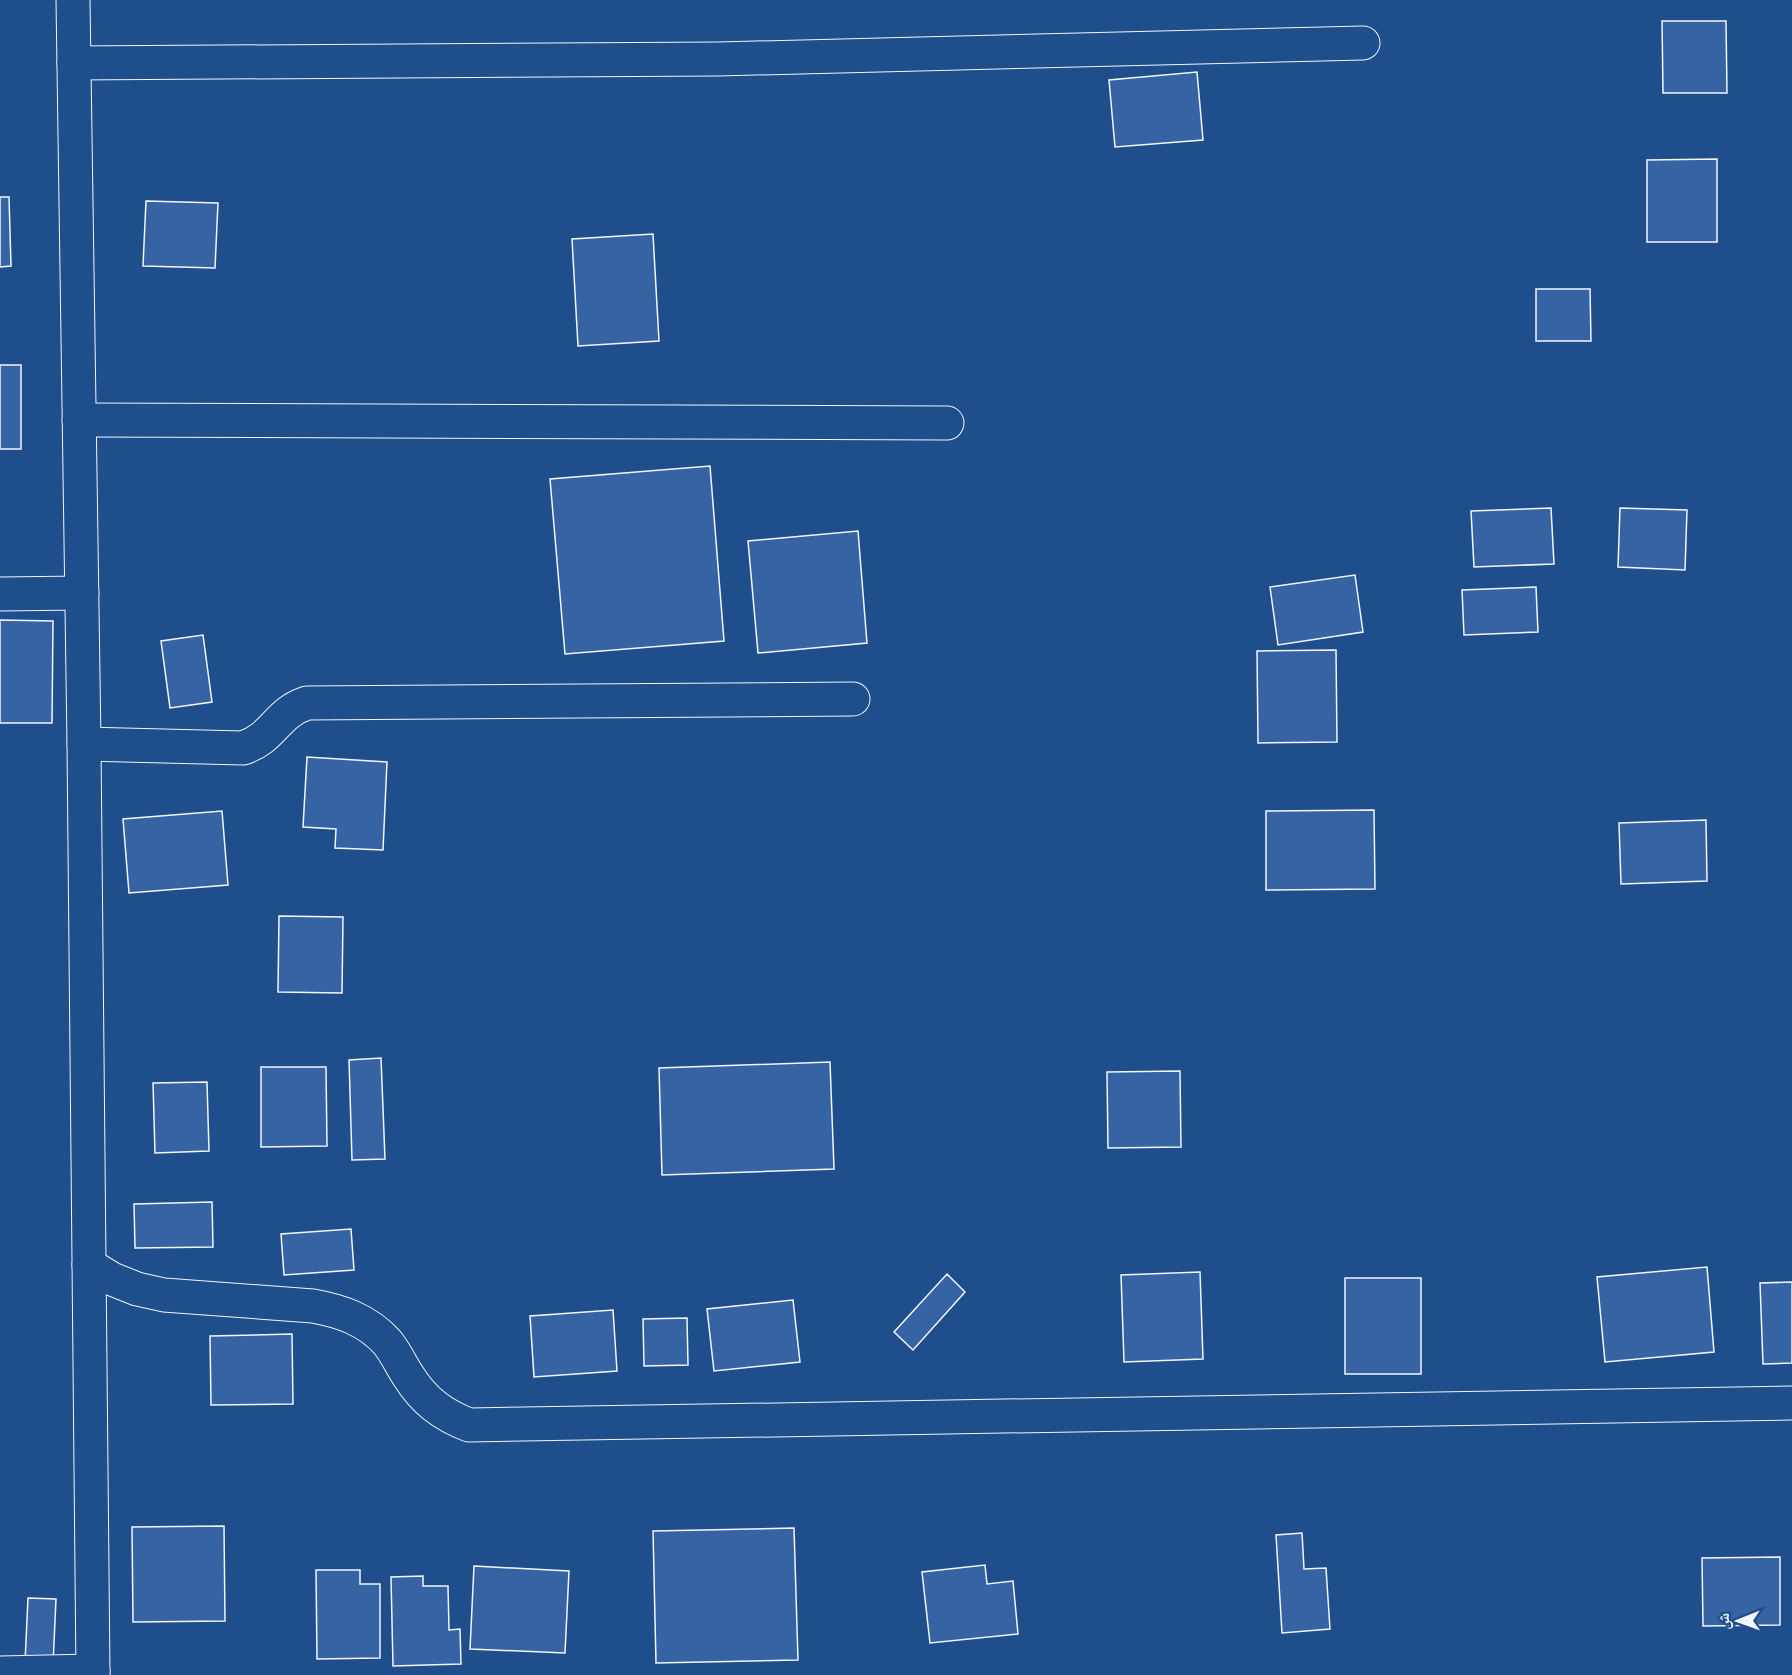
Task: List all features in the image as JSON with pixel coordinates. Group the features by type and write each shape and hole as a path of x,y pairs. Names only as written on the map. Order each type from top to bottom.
{"street":[{"path":"0,1673 93,1673 84,744 73,0"},
{"path":"74,63 718,59 1364,43"},
{"path":"79,420 947,423"},
{"path":"0,594 82,593"},
{"path":"84,744 243,748 268,734 283,716 295,707 307,703 853,699"},
{"path":"89,1265 112,1279 137,1289 164,1295 314,1306 353,1317 370,1327 385,1341 398,1357 420,1393 435,1408 469,1425 1792,1403"}],"building":[{"path":"1662,21 1726,21 1727,93 1663,93"},
{"path":"1197,72 1203,140 1115,147 1109,80"},
{"path":"1717,159 1717,242 1647,242 1647,160"},
{"path":"0,197 9,197 11,266 0,267"},
{"path":"146,201 218,203 215,268 143,266"},
{"path":"653,234 659,341 578,346 572,239"},
{"path":"1536,289 1590,289 1591,341 1536,341"},
{"path":"0,365 21,365 21,449 0,449"},
{"path":"710,466 724,641 565,654 550,479"},
{"path":"1551,508 1554,564 1474,567 1471,511"},
{"path":"1620,508 1687,510 1685,570 1618,567"},
{"path":"858,531 867,643 758,653 748,541"},
{"path":"1355,575 1363,632 1278,645 1270,587"},
{"path":"1536,587 1538,632 1464,635 1462,590"},
{"path":"0,620 53,621 52,723 0,723"},
{"path":"203,635 212,702 170,708 161,641"},
{"path":"1336,650 1337,742 1258,743 1257,651"},
{"path":"307,757 387,762 383,850 335,848 336,829 303,827"},
{"path":"1374,810 1375,889 1266,890 1266,811"},
{"path":"222,811 228,885 129,893 123,819"},
{"path":"1706,820 1707,881 1621,884 1619,823"},
{"path":"279,916 343,917 342,993 278,992"},
{"path":"381,1058 385,1159 352,1160 349,1060"},
{"path":"830,1062 834,1169 662,1175 659,1068"},
{"path":"261,1067 326,1067 327,1146 261,1147"},
{"path":"1180,1071 1181,1147 1108,1148 1107,1072"},
{"path":"207,1082 209,1151 155,1153 153,1083"},
{"path":"212,1202 213,1247 135,1248 134,1204"},
{"path":"351,1229 354,1270 284,1275 281,1234"},
{"path":"1707,1267 1714,1352 1605,1362 1597,1277"},
{"path":"1200,1272 1203,1359 1124,1362 1121,1275"},
{"path":"947,1274 965,1292 913,1350 894,1332"},
{"path":"1345,1278 1421,1278 1421,1374 1345,1374"},
{"path":"1792,1282 1792,1363 1763,1364 1760,1283"},
{"path":"793,1300 800,1362 714,1371 707,1309"},
{"path":"613,1310 617,1371 534,1377 530,1316"},
{"path":"687,1318 688,1365 644,1366 643,1319"},
{"path":"292,1334 293,1404 211,1405 210,1336"},
{"path":"224,1526 225,1621 133,1622 132,1527"},
{"path":"794,1528 798,1660 656,1663 653,1531"},
{"path":"1302,1533 1304,1569 1326,1568 1330,1629 1282,1633 1276,1535"},
{"path":"1780,1557 1780,1625 1703,1626 1702,1558"},
{"path":"985,1565 987,1584 1013,1581 1018,1634 930,1643 922,1572"},
{"path":"474,1566 569,1571 565,1653 470,1649"},
{"path":"316,1570 360,1570 360,1584 380,1584 380,1658 317,1659"},
{"path":"423,1576 423,1586 448,1586 449,1630 460,1629 461,1664 393,1666 391,1577"},
{"path":"28,1598 56,1599 53,1665 25,1663"}]}
